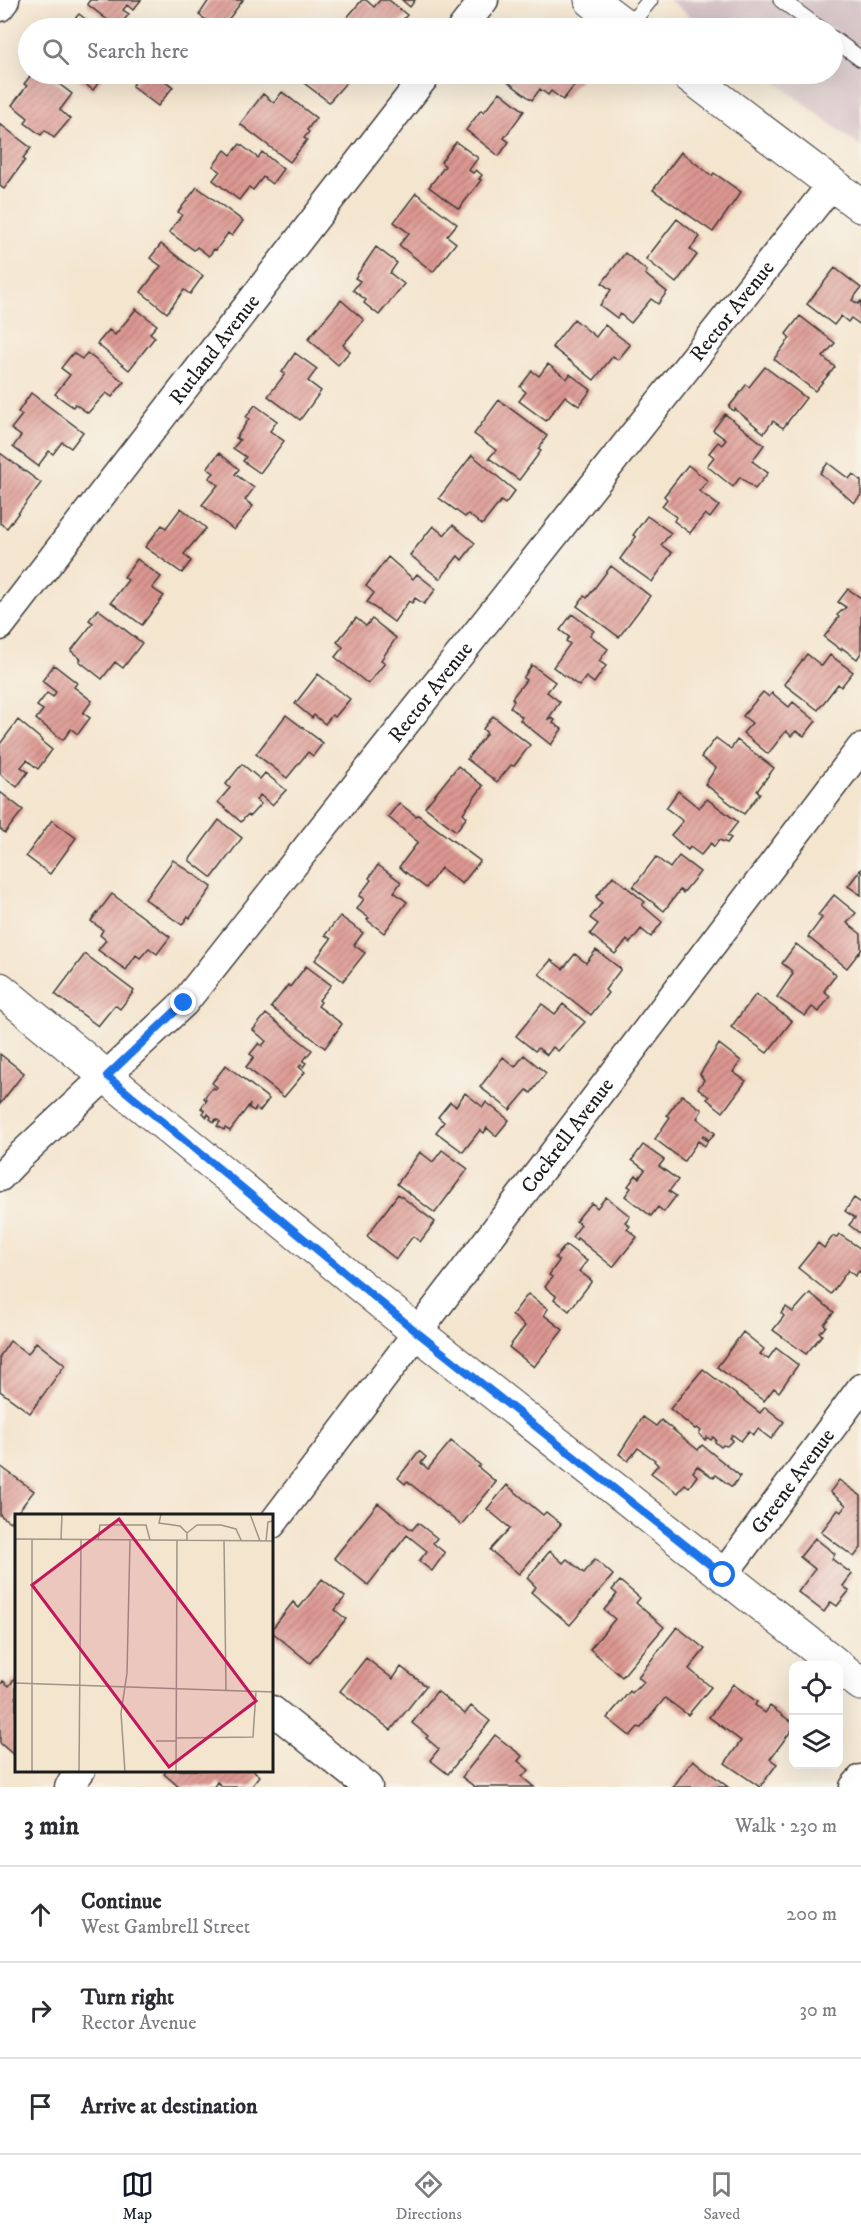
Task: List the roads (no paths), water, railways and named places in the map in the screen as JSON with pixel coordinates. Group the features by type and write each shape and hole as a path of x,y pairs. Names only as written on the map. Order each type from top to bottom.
{"street":[{"path":"0,7 5,0"},
{"path":"470,18 484,0"},
{"path":"591,0 614,18"},
{"name":"Rutland Avenue","path":"0,626 419,84"},
{"path":"700,84 861,206"},
{"name":"Rector Avenue","path":"0,1177 184,1003 832,184"},
{"name":"Cockrell Avenue","path":"273,1523 861,748"},
{"path":"0,989 418,1333 832,1661"},
{"name":"Greene Avenue","path":"723,1575 861,1388"},
{"path":"843,1670 861,1684"},
{"path":"273,1711 368,1787"},
{"path":"69,1787 80,1772"},
{"path":"854,1787 861,1779"}],"lane":[{"path":"636,18 651,0"},
{"path":"781,0 805,18"},
{"path":"843,46 861,59"}]}
